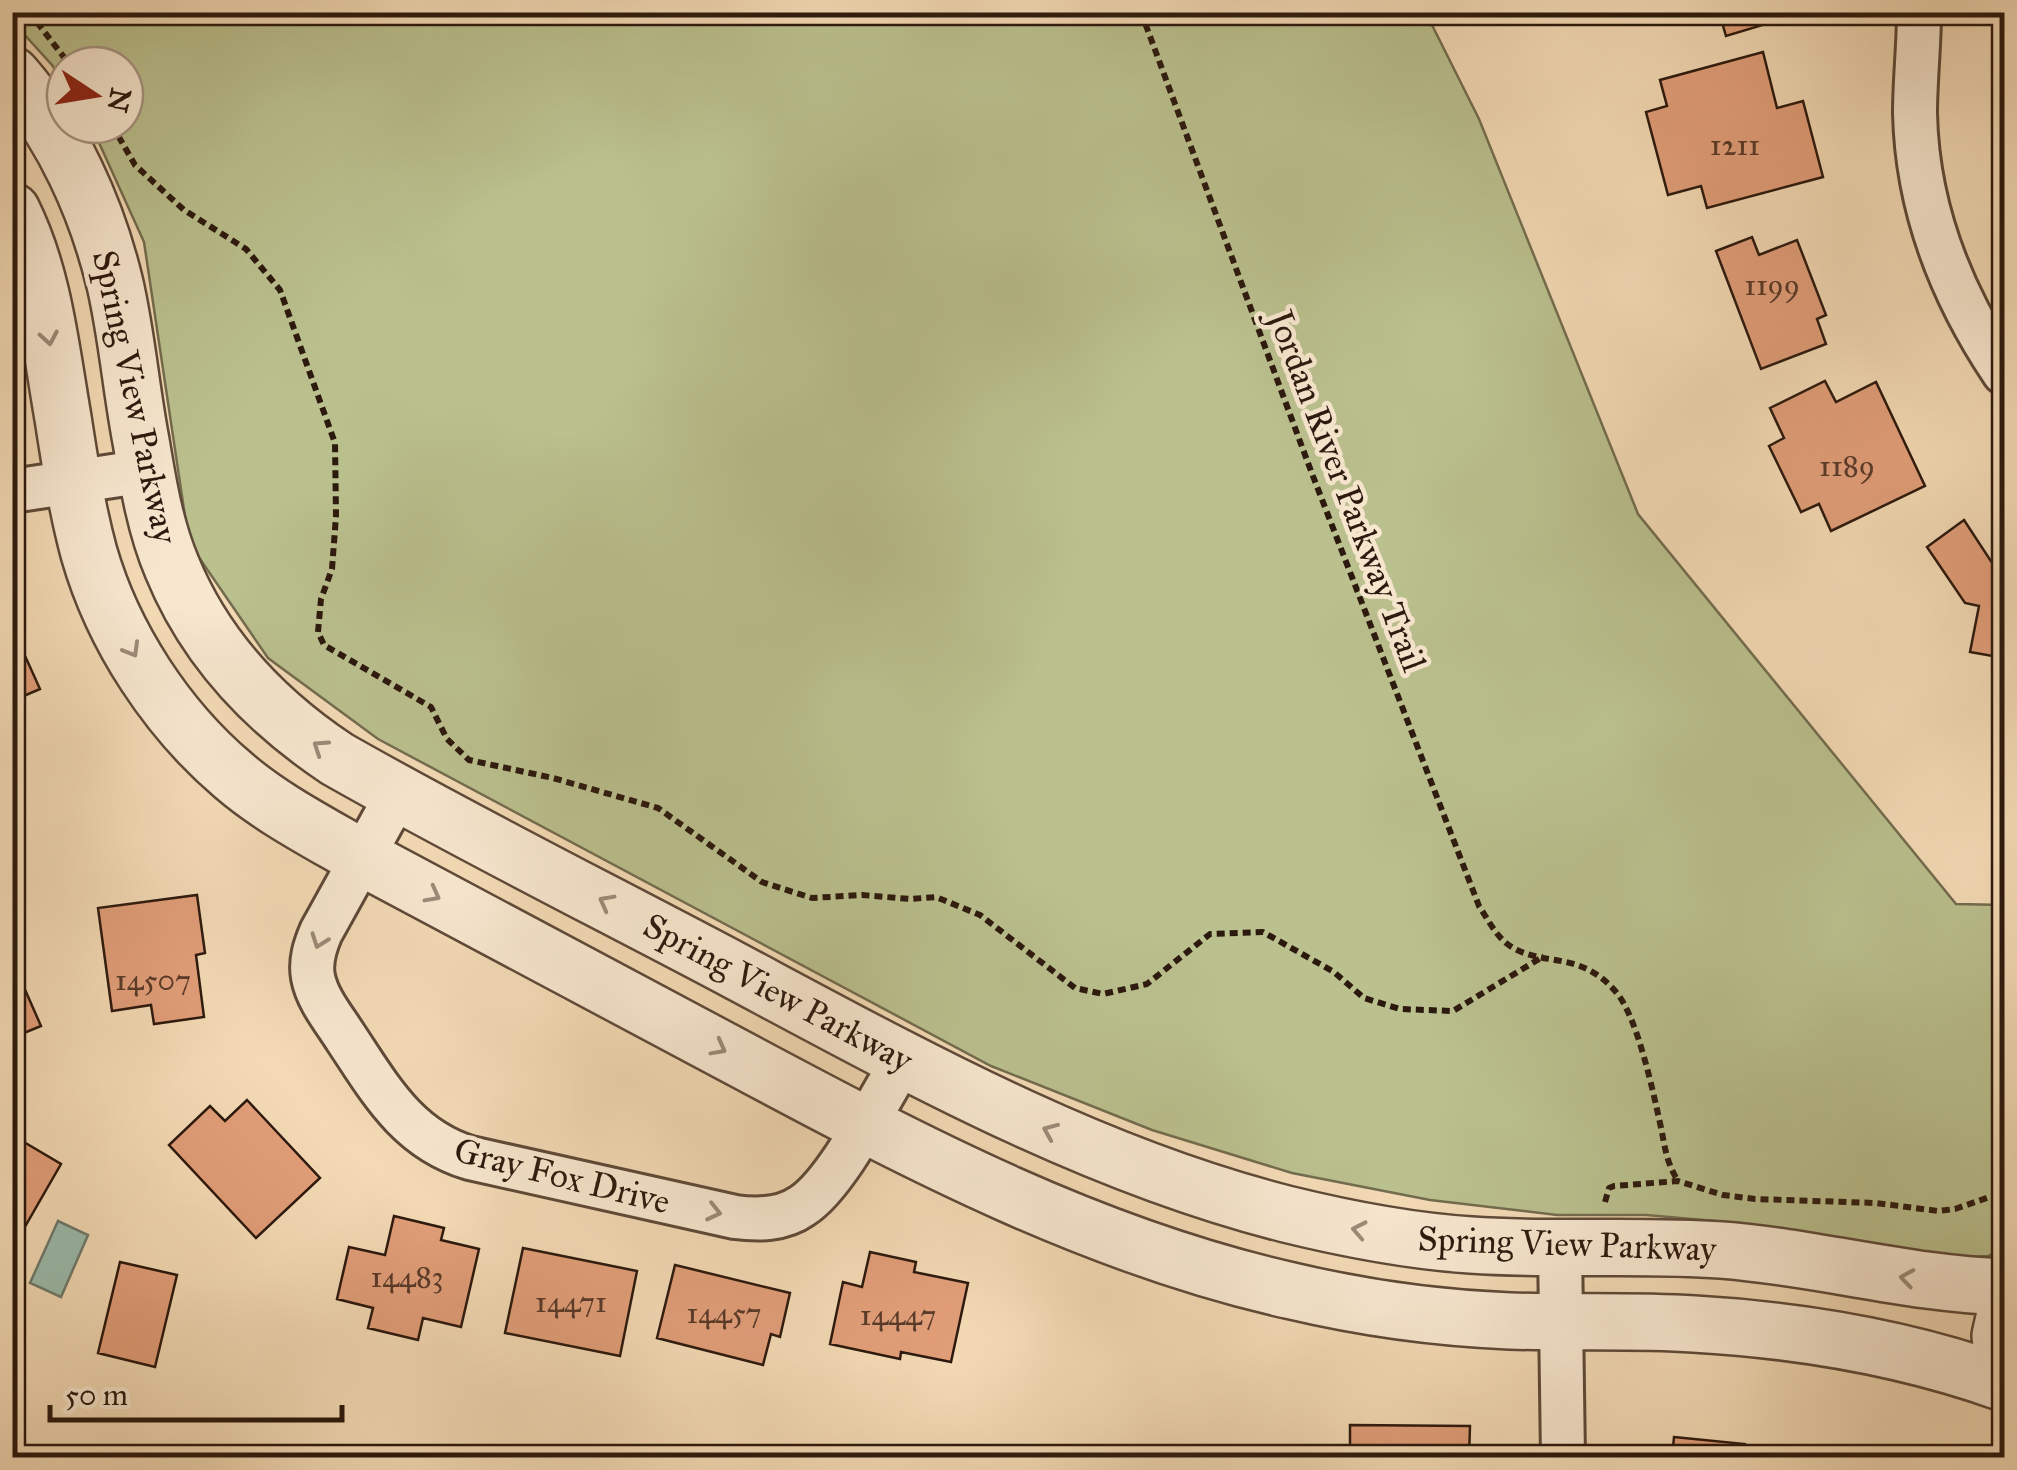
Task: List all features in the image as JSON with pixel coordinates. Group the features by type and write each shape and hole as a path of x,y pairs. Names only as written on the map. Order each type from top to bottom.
{"street":[{"path":"1919,12 1915,115 1926,202 1956,291 2004,374"},
{"name":"Spring View Parkway","path":"12,75 59,141 97,224 115,284 158,528 172,567 213,642 240,678 302,736 398,794 903,1060 1118,1160 1284,1213 1410,1239 1471,1246 1726,1250 1924,1281 2004,1287"},
{"name":"Spring View Parkway","path":"12,212 36,273 90,554 129,647 194,737 232,774 270,803 361,858 864,1125 1098,1233 1287,1290 1407,1313 1697,1324 1918,1356 2004,1384"},
{"path":"12,491 146,471"},
{"name":"Gray Fox Drive","path":"398,794 321,932 312,976 322,1001 387,1100 403,1120 437,1146 470,1158 734,1217 770,1218 802,1206 816,1195 903,1060"},
{"path":"1560,1248 1563,1458"},
{"path":"2004,1318 2000,1336 2004,1367"}],"path":[{"path":"29,12 55,45"},
{"name":"Jordan River Parkway Trail","path":"1142,12 1311,471 1479,906 1506,943 1574,962 1593,971 1618,994 1640,1047 1662,1127 1662,1150 1678,1180"},
{"path":"123,145 134,164 184,210 246,250 280,290 335,443 332,570 321,600 318,632 324,645 431,708 447,739 469,760 553,778 658,808 762,882 812,898 862,894 910,899 936,897 980,915 1075,988 1103,994 1147,984 1210,934 1263,932 1334,972 1364,998 1400,1008 1453,1011 1544,956"},
{"path":"1604,1213 1607,1192 1614,1186 1678,1180 1723,1195 1938,1211 2004,1192"}],"green space":[{"path":"13,12 1426,13 1479,119 1638,514 1956,904 2004,905 2004,1250 1988,1256 1960,1258 1738,1223 1646,1215 1557,1215 1430,1200 1292,1173 1152,1130 991,1066 378,739 268,658 189,543 144,242 100,145 145,145 145,45 45,45 45,57 13,22"}],"shaded area":[{"path":"58,1221 88,1235 61,1297 30,1283"}],"building":[{"path":"1719,12 1806,12 1726,36"},
{"path":"1763,52 1777,108 1803,101 1823,177 1707,208 1701,186 1668,195 1646,112 1667,106 1660,80"},
{"path":"1752,237 1759,255 1797,240 1826,315 1817,319 1826,344 1761,369 1716,251"},
{"path":"1825,381 1836,402 1876,382 1925,486 1831,531 1819,504 1801,512 1769,446 1784,438 1770,408"},
{"path":"1964,520 2004,581 2004,658 1970,652 1979,606 1965,603 1927,547"},
{"path":"12,627 40,689 12,701"},
{"path":"197,895 205,953 196,955 204,1017 154,1024 151,1005 112,1011 98,908"},
{"path":"12,960 41,1026 12,1038"},
{"path":"247,1100 320,1178 256,1238 169,1145 210,1106 225,1121"},
{"path":"12,1135 61,1164 19,1237 12,1233"},
{"path":"394,1216 444,1228 441,1240 479,1249 461,1327 423,1318 418,1340 368,1328 373,1308 337,1299 349,1247 385,1255"},
{"path":"523,1248 637,1271 620,1356 505,1333"},
{"path":"870,1252 916,1262 914,1272 968,1283 951,1362 901,1352 900,1359 830,1344 843,1282 862,1287"},
{"path":"120,1262 177,1275 155,1367 98,1353"},
{"path":"675,1265 790,1293 780,1337 771,1334 763,1365 657,1338"},
{"path":"1350,1425 1470,1426 1469,1458 1350,1458"},
{"path":"1674,1437 1745,1444 1744,1458 1672,1458"}]}
